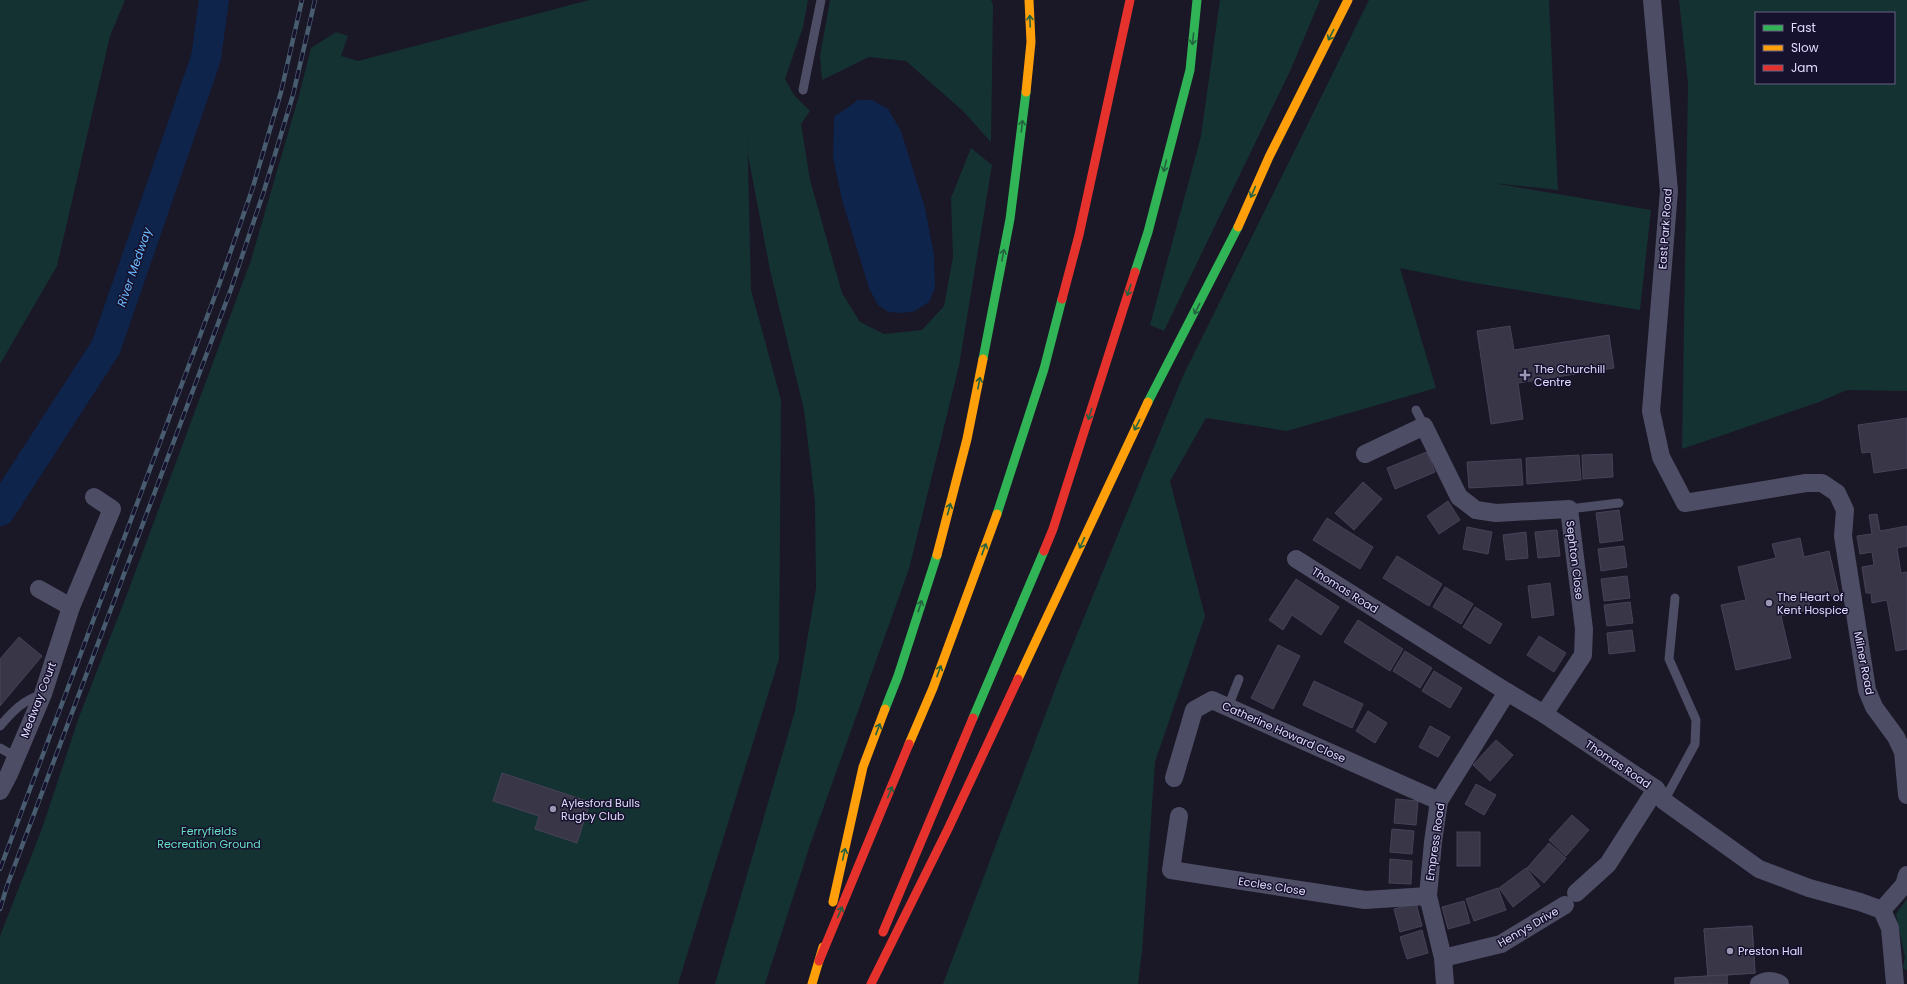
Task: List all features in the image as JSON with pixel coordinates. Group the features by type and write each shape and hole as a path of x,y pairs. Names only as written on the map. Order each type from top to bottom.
{"highway":[{"path":"812,984 819,961 863,767 898,676 937,554 967,439 1010,219 1028,71 1030,42 1029,0"},
{"path":"819,961 933,688 996,516 1044,369 1079,235 1130,0"},
{"path":"866,984 890,911 1053,529 1148,232 1190,70 1197,0"},
{"path":"871,984 952,822 1131,436 1230,244 1269,157 1348,0"}],"street":[{"name":"East Park Road","path":"1652,0 1669,190 1651,412 1661,457"},
{"path":"1365,454 1424,426"},
{"name":"Sephton Close","path":"1424,426 1459,497 1476,510 1496,512 1569,509 1584,629 1583,655 1544,714"},
{"name":"Milner Road","path":"1661,457 1685,503 1806,483 1822,482 1837,493 1845,510 1843,536 1867,690 1874,707 1896,737 1903,752 1907,795"},
{"name":"Medway Court","path":"0,791 43,694 71,607 112,509 94,497"},
{"name":"Thomas Road","path":"1296,559 1544,714 1660,795 1759,869 1809,888 1860,902 1882,910"},
{"path":"39,590 71,607"},
{"name":"Empress Road","path":"1445,984 1443,958 1428,896 1433,842 1439,801 1507,692"},
{"name":"Catherine Howard Close","path":"1174,778 1194,710 1212,700 1439,801"},
{"name":"Henrys Drive","path":"1443,958 1501,944 1571,899 1608,864 1660,795"},
{"name":"Eccles Close","path":"1179,816 1171,870 1365,900 1428,896"},
{"path":"1895,984 1890,928 1882,910 1904,885 1907,876"},
{"path":"1759,984 1766,981 1772,981 1780,984"}],"lane":[{"path":"803,90 821,0"},
{"path":"1416,410 1424,426"},
{"path":"1569,509 1619,503"},
{"path":"1660,795 1695,744 1696,720 1669,659 1675,598"},
{"path":"1228,707 1239,679"},
{"path":"0,726 14,709 23,702 43,694"},
{"path":"0,748 16,757"}],"green space":[{"path":"0,0 125,0 110,36 57,266 0,364"},
{"name":"Ferryfields Recreation Ground","path":"589,0 808,0 803,27 785,79 794,95 810,111 801,124 810,180 842,293 860,322 884,334 922,330 944,306 953,257 951,198 971,148 992,165 959,366 909,569 810,845 765,984 715,984 795,711 816,588 815,501 804,410 770,270 748,155 747,120 751,290 781,400 779,659 678,984 0,984 0,936 43,826 79,717 129,589 251,260 298,99 311,48 336,32 348,36 341,56 358,61"},
{"path":"830,0 991,0 993,5 991,142 963,111 906,61 869,57 822,80 820,56"},
{"path":"1220,0 1320,0 1291,69 1164,331 1150,325 1201,136"},
{"path":"1369,0 1549,0 1558,190 1493,183 1651,210 1640,310 1469,282 1400,268 1436,388 1287,431 1206,418 1170,481 1205,616 1155,762 1142,951 1138,984 943,984 1062,671 1183,376"},
{"path":"1679,0 1907,0 1907,391 1847,390 1819,402 1682,449 1688,83"},
{"path":"1907,899 1907,971 1903,968 1905,957 1896,914"}],"water":[{"path":"858,100 872,100 888,109 901,131 925,208 934,255 935,288 929,302 915,311 903,313 888,312 878,305 869,288 842,200 833,157 834,117"}],"building":[{"name":"The Churchill Centre","path":"1510,326 1514,350 1609,335 1614,368 1518,383 1523,419 1491,424 1477,331"},
{"path":"1907,418 1907,468 1874,473 1871,452 1862,453 1858,425"},
{"path":"1427,452 1435,472 1395,489 1387,468"},
{"path":"1612,454 1613,477 1583,479 1582,455"},
{"path":"1579,455 1581,480 1527,484 1526,458"},
{"path":"1521,459 1523,485 1469,488 1467,462"},
{"path":"1363,482 1382,499 1354,530 1335,513"},
{"path":"1448,501 1460,520 1439,534 1427,516"},
{"path":"1619,510 1623,540 1600,543 1596,513"},
{"path":"1877,514 1880,531 1907,526 1907,546 1897,548 1901,573 1907,572 1907,649 1896,651 1887,600 1872,603 1871,593 1866,593 1862,567 1874,565 1872,552 1860,554 1857,536 1872,534 1869,515"},
{"path":"1327,518 1373,547 1360,569 1313,540"},
{"path":"1467,527 1492,532 1488,554 1463,549"},
{"path":"1557,530 1560,556 1538,558 1535,532"},
{"path":"1526,532 1528,558 1506,560 1503,535"},
{"name":"The Heart of Kent Hospice","path":"1800,538 1804,557 1829,551 1839,594 1809,601 1810,609 1781,616 1791,658 1736,670 1721,605 1746,600 1738,567 1776,558 1772,544"},
{"path":"1624,546 1627,567 1601,571 1598,549"},
{"path":"1397,556 1442,584 1429,606 1383,578"},
{"path":"1627,576 1630,598 1604,601 1601,579"},
{"path":"1296,579 1339,607 1321,635 1292,615 1283,630 1269,620"},
{"path":"1550,583 1554,615 1532,618 1528,586"},
{"path":"1445,587 1473,604 1461,624 1433,607"},
{"path":"1630,602 1633,623 1607,626 1604,605"},
{"path":"1475,607 1502,624 1490,644 1463,627"},
{"path":"1358,620 1403,649 1390,671 1344,642"},
{"path":"1632,630 1635,651 1609,654 1607,633"},
{"path":"1539,636 1566,653 1554,672 1527,655"},
{"path":"19,637 42,656 0,706 0,659"},
{"path":"1278,645 1300,656 1273,709 1251,698"},
{"path":"1405,651 1432,668 1420,688 1393,671"},
{"path":"1434,671 1462,688 1450,708 1422,691"},
{"path":"1314,681 1363,704 1352,728 1303,705"},
{"path":"1368,711 1387,723 1375,743 1356,731"},
{"path":"1430,726 1450,737 1438,757 1419,747"},
{"path":"1496,740 1513,755 1490,781 1473,765"},
{"name":"Aylesford Bulls Rugby Club","path":"502,773 590,802 577,843 535,829 539,816 493,801"},
{"path":"1476,784 1496,795 1484,815 1465,804"},
{"path":"1396,799 1418,801 1416,825 1394,823"},
{"path":"1572,815 1589,830 1566,856 1549,840"},
{"path":"1392,829 1414,831 1412,854 1390,852"},
{"path":"1457,832 1480,832 1480,866 1457,866"},
{"path":"1549,843 1566,858 1544,883 1527,868"},
{"path":"1390,859 1412,861 1411,884 1389,883"},
{"path":"1526,868 1540,886 1513,907 1499,888"},
{"path":"1498,888 1506,910 1474,921 1466,899"},
{"path":"1464,901 1470,923 1448,929 1442,907"},
{"path":"1416,903 1422,926 1400,932 1394,909"},
{"name":"Preston Hall","path":"1752,926 1755,973 1727,975 1727,984 1675,984 1675,978 1708,976 1704,929"},
{"name":"Preston Hall","path":"1752,926 1755,973 1708,976 1704,929"},
{"path":"1422,930 1428,953 1407,959 1400,937"},
{"path":"1727,975 1727,984 1675,984 1675,978"}],"waterway":[{"name":"River Medway","path":"0,511 106,347 206,58 214,0"}],"railway":[{"path":"0,869 219,285 252,190 281,92 302,0"},
{"path":"0,909 7,886 231,289 263,194 293,95 315,0"}],"traffic: fast":[{"path":"1135,272 1148,232 1190,70 1197,0"},
{"path":"983,359 1010,219 1026,92"},
{"path":"1148,402 1238,227"},
{"path":"997,514 1044,369 1062,299"},
{"path":"973,718 1044,551"},
{"path":"885,709 898,676 937,555"}],"traffic: slow":[{"path":"1026,92 1031,42 1029,0"},
{"path":"1238,227 1269,157 1348,0"},
{"path":"937,555 967,439 983,359"},
{"path":"1018,679 1148,402"},
{"path":"909,744 933,688 997,514"},
{"path":"833,902 863,767 885,709"},
{"path":"812,984 823,947"}],"traffic: jam":[{"path":"1062,299 1079,235 1130,0"},
{"path":"1044,551 1053,529 1135,272"},
{"path":"871,984 948,829 1018,679"},
{"path":"883,932 973,718"},
{"path":"819,961 909,744"}],"place":[{"name":"The Churchill Centre","path":"1525,375"},
{"name":"The Heart of Kent Hospice","path":"1769,603"},
{"name":"Aylesford Bulls Rugby Club","path":"553,809"},
{"name":"Preston Hall","path":"1730,951"}]}
